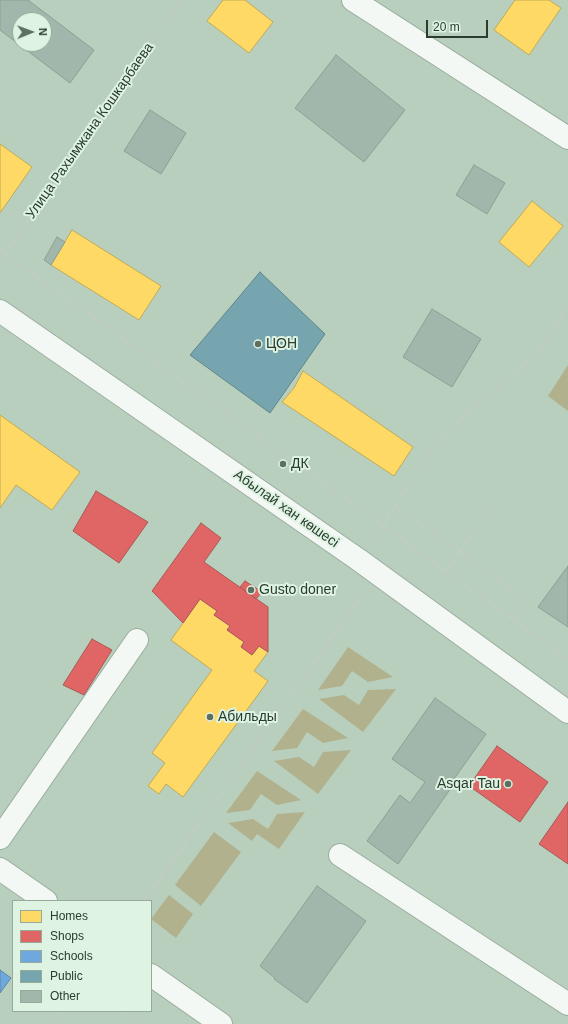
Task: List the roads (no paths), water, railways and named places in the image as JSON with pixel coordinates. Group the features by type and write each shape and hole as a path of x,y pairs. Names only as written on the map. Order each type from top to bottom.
{"street":[{"path":"353,0 568,138"},
{"name":"Абылай хан көшесі","path":"0,311 378,573 568,712"},
{"path":"0,838 137,640"},
{"path":"340,855 568,1004"},
{"path":"0,869 45,900"},
{"path":"152,976 221,1024"}],"place":[{"name":"ЦОН","path":"258,344"},
{"name":"ДК","path":"283,464"},
{"name":"Gusto doner","path":"251,590"},
{"name":"Абильды","path":"210,717"},
{"name":"Asqar Tau","path":"508,784"}]}
